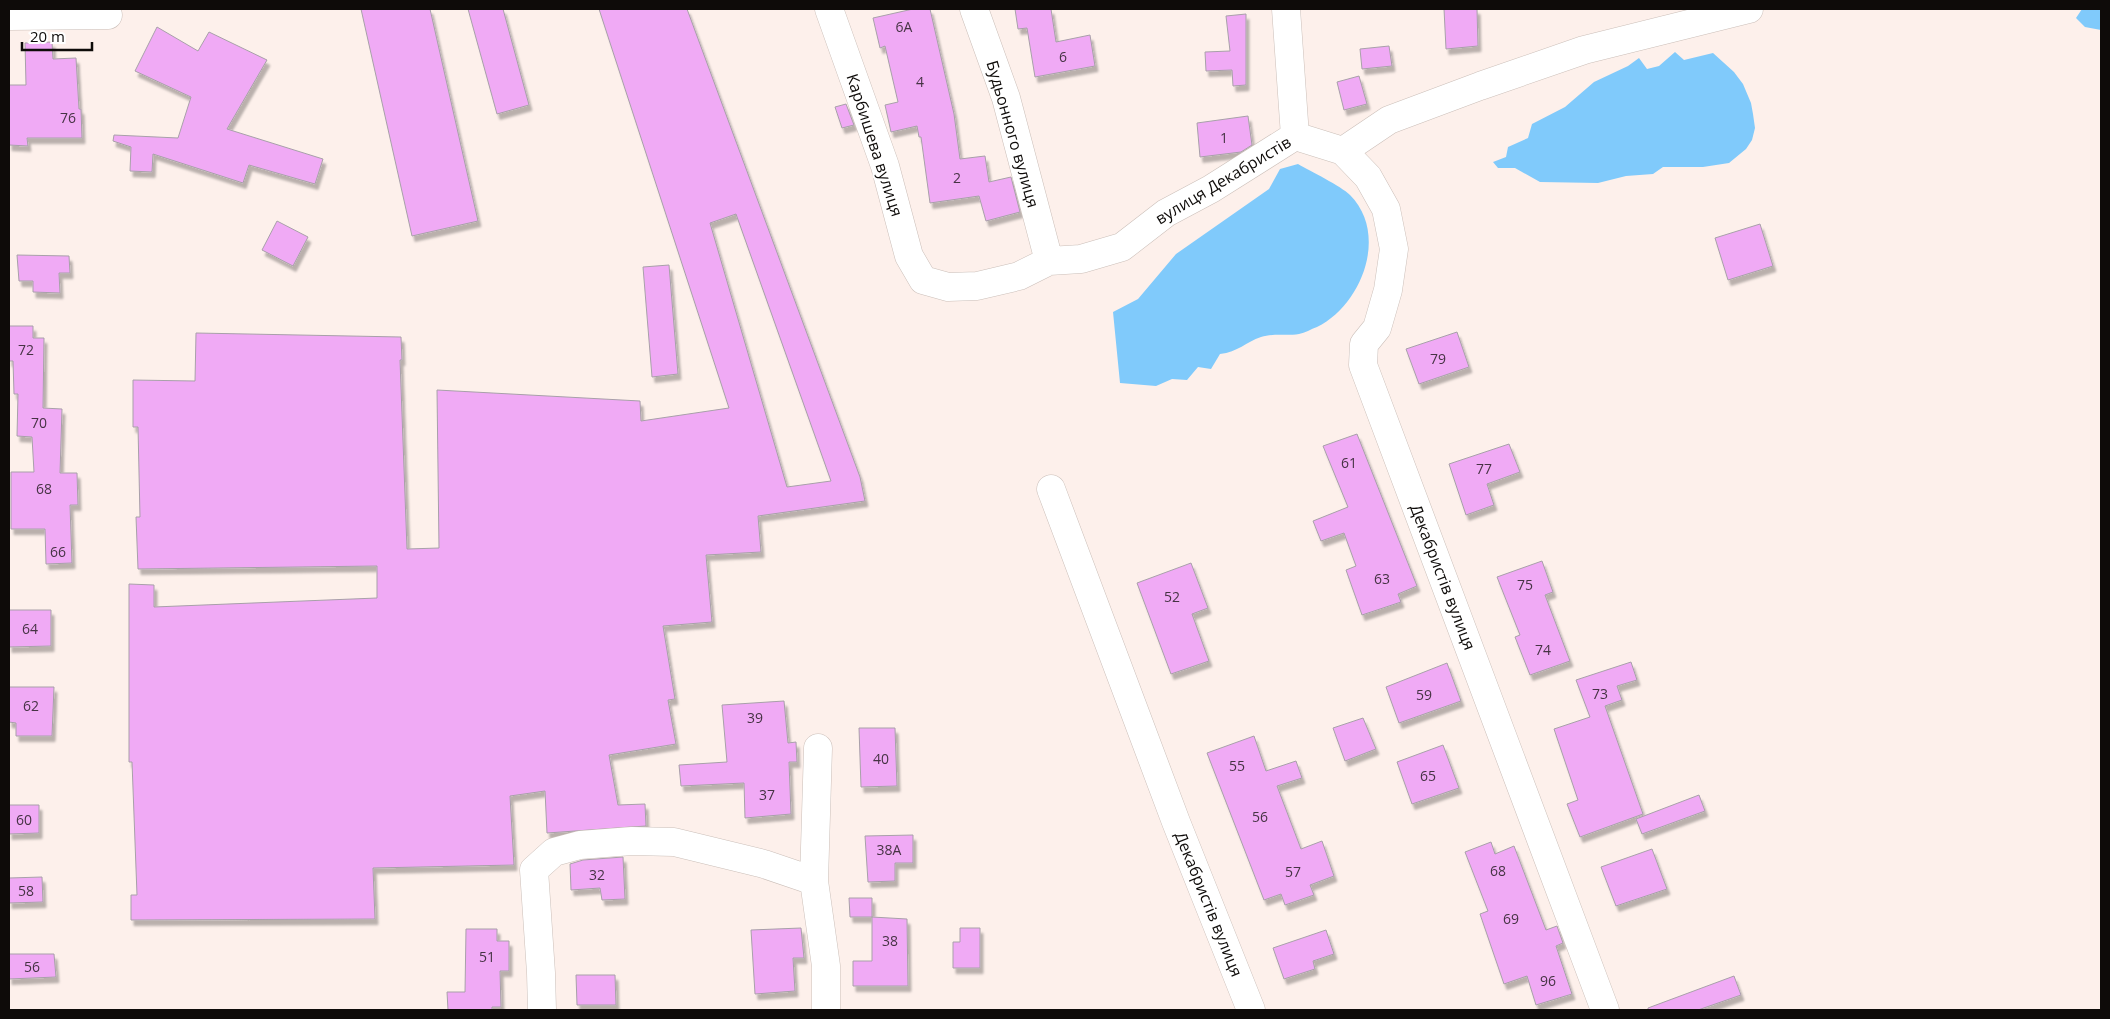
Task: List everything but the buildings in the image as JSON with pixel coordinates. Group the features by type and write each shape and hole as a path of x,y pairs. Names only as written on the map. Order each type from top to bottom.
{"street":[{"name":"Карбишева вулиця","path":"828,9 885,166 909,256 924,280"},
{"name":"Будьонного вулиця","path":"974,9 1006,98 1049,260"},
{"path":"1286,9 1295,136"},
{"path":"1343,151 1398,116 1671,19 1750,9"},
{"path":"9,16 108,15"},
{"name":"вулиця Декабристів","path":"924,280 948,287 977,286 1019,276 1049,260 1081,260 1122,247 1166,212 1211,189 1295,136 1343,151"},
{"name":"Декабристів вулиця","path":"1343,151 1368,177 1386,209 1394,249 1388,290 1377,328 1364,344 1363,365 1605,1010"},
{"name":"Декабристів вулиця","path":"1051,488 1176,822 1252,1010"},
{"path":"818,748 814,882 826,966 826,1010"},
{"path":"542,1010 542,973 534,870 554,852 580,844 674,842 764,864 814,882"}],"water":[{"path":"2082,9 2101,9 2101,30 2085,27 2076,18"},
{"path":"1675,52 1684,60 1713,53 1734,72 1743,84 1751,103 1755,128 1752,140 1746,149 1729,163 1703,167 1663,167 1653,174 1626,176 1598,183 1540,182 1515,168 1498,168 1493,162 1506,157 1508,147 1528,138 1532,124 1565,107 1594,82 1628,66 1639,58 1647,69 1659,66"},
{"path":"1298,164 1346,191 1362,211 1368,229 1369,248 1358,286 1347,303 1333,317 1304,333 1261,337 1237,349 1220,354 1211,369 1198,367 1187,380 1172,379 1156,386 1120,383 1113,312 1138,299 1176,254 1269,189 1280,169"}]}
